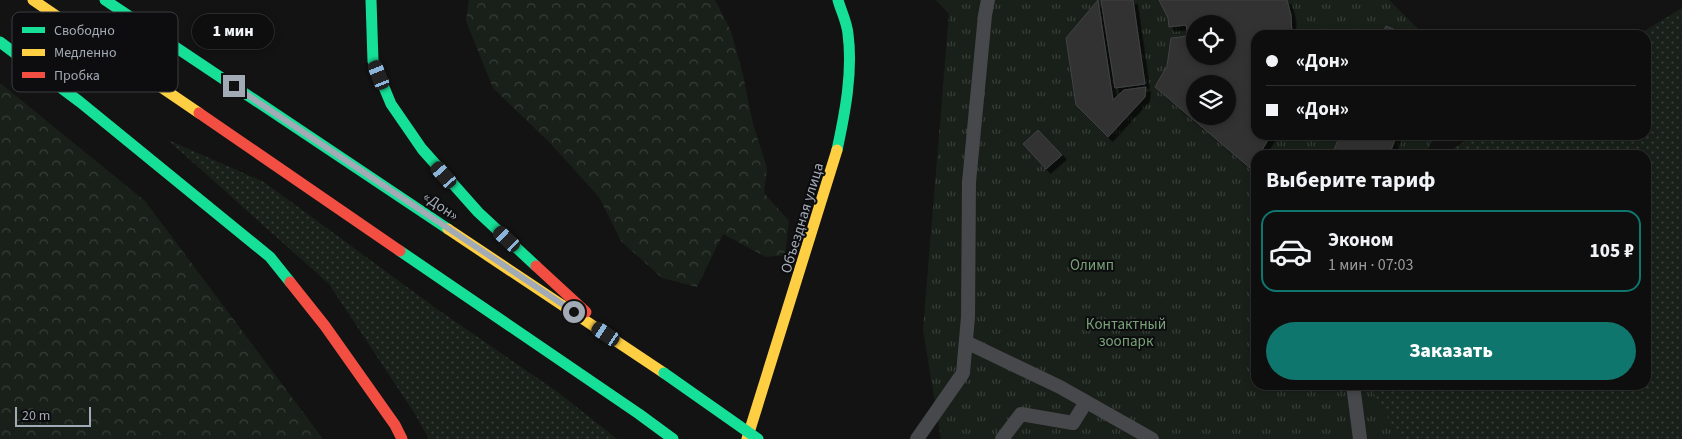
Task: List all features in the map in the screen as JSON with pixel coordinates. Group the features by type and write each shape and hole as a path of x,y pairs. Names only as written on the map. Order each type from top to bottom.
{"main road":[{"path":"33,0 51,12"},
{"name":"«Дон»","path":"104,0 122,12"},
{"path":"372,0 373,61 391,104 422,149 478,212 622,345"},
{"name":"Объездная улица","path":"748,439 834,163 844,120 849,66 847,32 838,0"},
{"path":"0,42 12,51"},
{"name":"«Дон»","path":"178,49 664,373 758,439"},
{"path":"67,92 270,257 325,326 395,425 402,439"},
{"path":"168,92 673,439"}],"lane":[{"path":"980,0 985,15"},
{"path":"917,439 963,373 966,342 970,182 985,15 988,0"},
{"path":"966,342 1060,387 1152,439"},
{"path":"1354,390 1360,439"},
{"path":"1002,439 1021,414 1073,423 1086,402"}],"green space":[{"path":"469,0 715,0 731,31 743,75 753,124 767,168 764,193 789,221 785,255 766,257 723,234 697,287 662,278 621,241 599,197 551,144 493,88 466,21"},
{"name":"Олимп","path":"936,0 1389,0 1419,30 1251,30 1251,140 1432,140 1428,150 1251,150 1251,390 1372,390 1400,439 941,439 923,329 949,14"},
{"path":"1682,8 1682,439 1240,439 1255,390 1651,390 1651,150 1451,150 1467,140 1651,140 1651,30 1646,30"},
{"path":"0,83 145,201 323,439 0,439"},
{"path":"168,140 264,182 437,309 559,393 617,439 429,439 415,414 329,284"}],"building":[{"path":"1098,0 1113,100 1124,90 1146,87 1145,97 1108,137 1076,105 1066,38"},
{"path":"1101,0 1133,0 1145,84 1115,88"},
{"path":"1159,0 1287,0 1291,15 1292,30 1251,30 1251,140 1268,140 1262,150 1251,150 1250,168 1200,125 1236,125 1236,75 1186,75 1186,113 1155,87 1167,66 1171,38 1186,36 1186,65 1236,65 1236,15 1186,15 1186,25 1169,27 1168,18"},
{"path":"1386,26 1396,30 1384,30"},
{"path":"1038,130 1062,155 1046,169 1023,144"},
{"path":"1338,140 1395,140 1391,150 1334,150"}],"traffic: fast":[{"path":"105,0 123,12"},
{"path":"371,0 373,61 391,104 422,149 478,212 536,266"},
{"path":"837,150 845,107 850,63 847,30 838,0"},
{"path":"0,42 12,51"},
{"path":"178,49 448,229"},
{"path":"67,92 270,257 290,282"},
{"path":"400,251 673,439"},
{"path":"664,373 758,439"}],"traffic: slow":[{"path":"33,0 51,12"},
{"path":"168,92 199,113"},
{"path":"747,439 837,150"},
{"path":"448,229 664,373"}],"traffic: jam":[{"path":"199,113 400,251"},
{"path":"536,266 586,312"},
{"path":"290,282 325,326 395,425 402,439"}],"route":[{"path":"234,86 574,312"}],"park label":[{"name":"Контактный зоопарк","path":"1126,332"}]}
